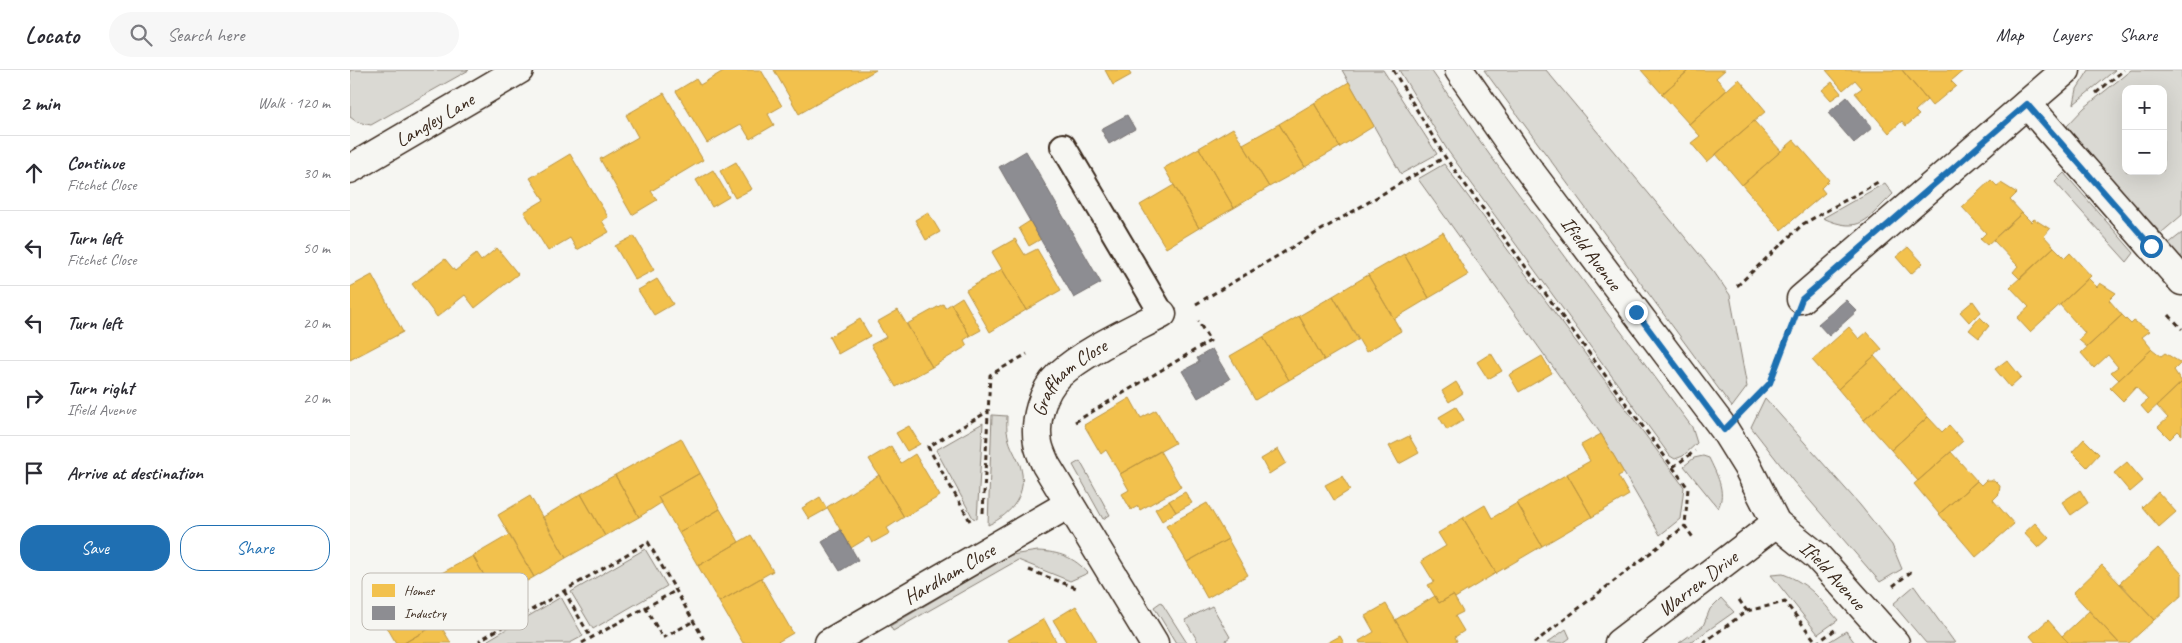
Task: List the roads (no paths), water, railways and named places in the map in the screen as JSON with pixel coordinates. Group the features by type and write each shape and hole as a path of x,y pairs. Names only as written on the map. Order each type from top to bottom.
{"street":[{"name":"Langley Lane","path":"350,169 519,70"},
{"name":"Ifield Avenue","path":"1459,70 1523,162 1724,430 1747,466 1776,523 1817,556 1895,643"},
{"path":"1802,299 2066,70"},
{"path":"2027,104 2182,281"},
{"name":"Graffham Close","path":"1154,643 1046,465 1038,443 1038,420 1044,396 1057,376 1075,362 1162,314"},
{"name":"Hardham Close","path":"829,643 1069,504"},
{"name":"Warren Drive","path":"1619,643 1776,523"}],"lane":[{"name":"Graffham Close","path":"1063,146 1162,314"}]}
